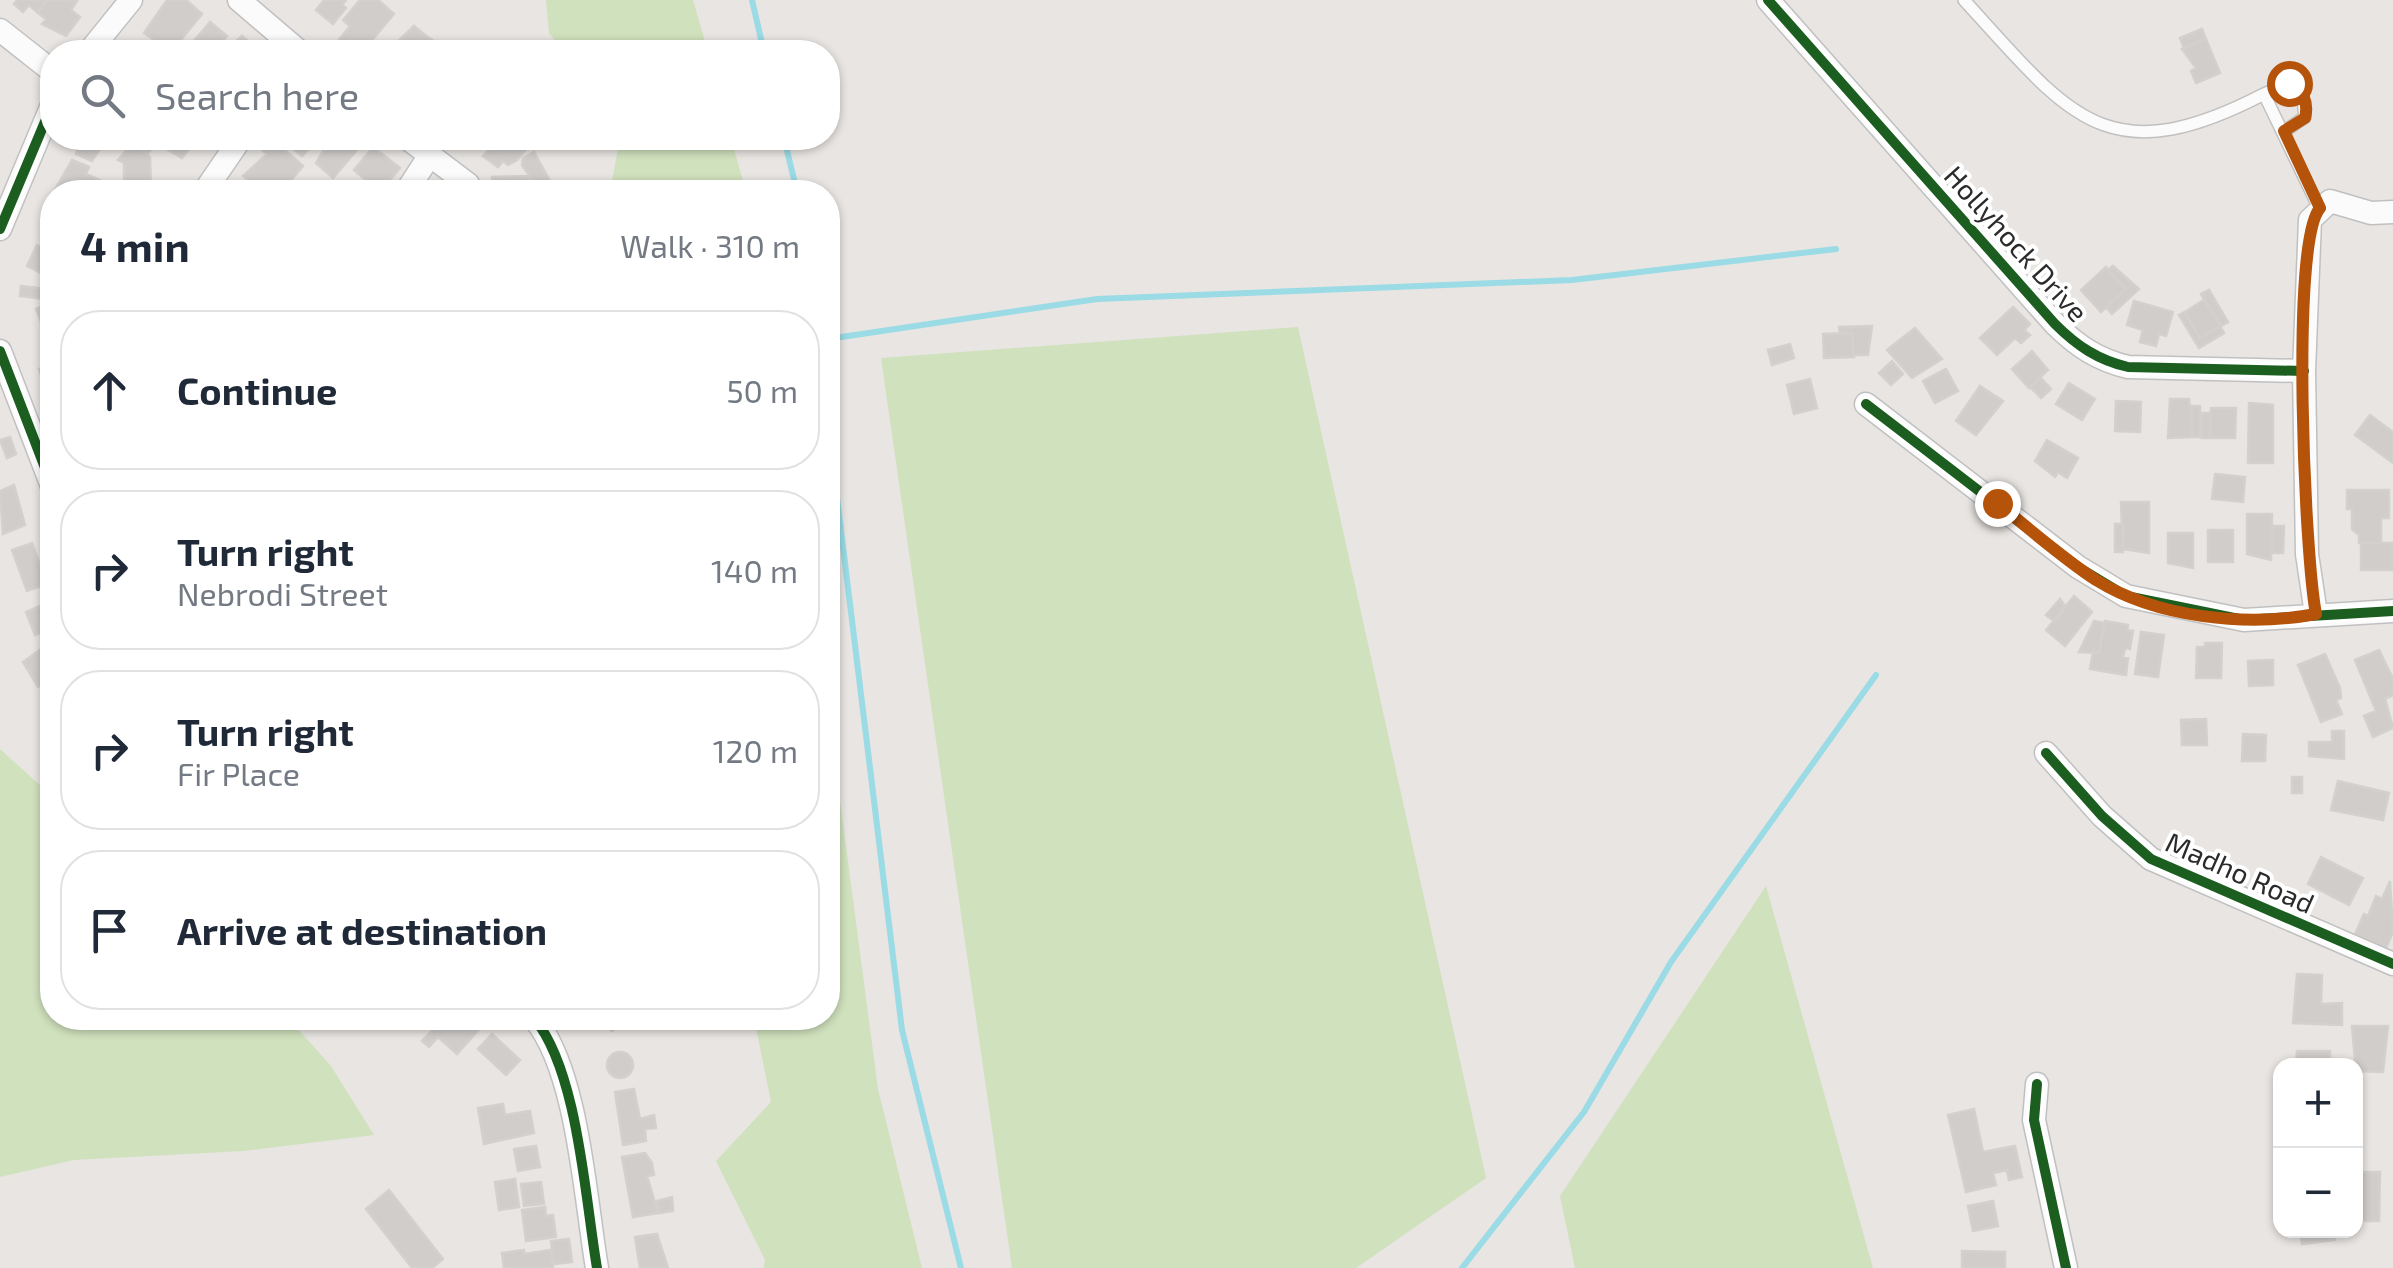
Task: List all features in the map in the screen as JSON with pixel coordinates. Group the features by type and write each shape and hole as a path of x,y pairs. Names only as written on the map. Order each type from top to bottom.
{"street":[{"path":"98,40 131,0"},
{"path":"239,0 286,40"},
{"name":"Hollyhock Drive","path":"1768,0 2055,324 2083,349 2128,368 2304,370"},
{"path":"0,30 40,62"},
{"path":"0,230 40,134"},
{"path":"212,180 233,150"},
{"path":"422,150 463,180"},
{"path":"414,180 430,156"},
{"path":"2316,614 2307,554 2304,370 2310,220 2330,201 2371,213 2393,212"},
{"path":"0,350 40,455"},
{"path":"1866,404 2078,567 2126,596 2244,620 2393,612"},
{"name":"Madho Road","path":"2046,753 2102,816 2151,859 2393,964"},
{"path":"541,1030 556,1054 566,1088 597,1268"},
{"path":"2037,1084 2034,1120 2066,1268"}],"lane":[{"path":"1964,0 2052,94 2096,125 2133,134 2175,132 2215,120 2289,83 2302,92 2305,118 2284,131"},
{"path":"2264,94 2320,208"}],"green space":[{"path":"546,0 693,0 705,40 555,40 549,33"},
{"path":"618,150 734,150 743,180 612,180"},
{"path":"1298,327 1486,1178 1356,1268 1012,1268 881,358"},
{"path":"0,749 40,785 40,1030 299,1030 331,1066 374,1135 243,1151 74,1160 0,1177"},
{"path":"840,801 878,1089 922,1268 764,1268 765,1260 716,1161 771,1102 756,1030 840,1030"},
{"path":"1766,886 1873,1268 1575,1268 1560,1196"}],"building":[{"path":"17,0 47,0 37,12 29,5 23,12 14,4"},
{"path":"48,0 77,1 71,10 80,17 66,36 42,24 46,19 38,13"},
{"path":"167,0 186,0 202,14 181,40 154,40 144,33"},
{"path":"324,0 346,0 342,5 346,8 333,24 316,10"},
{"path":"360,0 378,0 394,14 372,40 339,40 350,26 343,20"},
{"path":"210,22 227,36 224,40 195,40"},
{"path":"414,26 430,39 429,40 399,40"},
{"path":"2202,29 2206,39 2184,48 2180,38"},
{"path":"2206,39 2220,73 2196,83 2191,71 2196,68 2182,49"},
{"path":"77,150 99,150 92,161 76,154"},
{"path":"126,150 142,150 150,157 151,180 124,180 124,163 118,160"},
{"path":"168,150 188,150 182,158"},
{"path":"285,150 303,166 291,180 248,180 243,176 267,154 263,151"},
{"path":"324,150 357,150 333,178 316,163"},
{"path":"371,150 377,150 400,168 390,180 366,180 354,170"},
{"path":"488,150 526,150 517,160 508,165 503,161 498,167 483,156"},
{"path":"534,152 549,180 532,180 522,165 523,158"},
{"path":"72,160 89,167 86,174 100,180 61,180"},
{"path":"528,176 529,180 492,180"},
{"path":"37,245 40,247 40,272 27,266"},
{"path":"2113,266 2139,289 2112,314 2106,307 2126,289 2108,270"},
{"path":"2106,267 2126,289 2101,312 2081,290"},
{"path":"21,286 40,288 40,298 20,296"},
{"path":"2209,290 2228,322 2221,326 2201,294"},
{"path":"2204,300 2221,326 2200,338 2185,312"},
{"path":"2134,301 2173,312 2166,336 2159,334 2156,346 2140,342 2143,330 2127,325"},
{"path":"2013,307 2030,324 2024,330 2030,335 2021,343 2015,338 1997,355 1980,338"},
{"path":"2185,312 2200,338 2220,326 2224,333 2199,348 2179,315"},
{"path":"1872,326 1868,355 1853,355 1852,333 1840,333 1839,327"},
{"path":"1915,328 1942,359 1912,378 1887,350"},
{"path":"1852,333 1854,357 1824,358 1823,334"},
{"path":"1790,344 1794,358 1772,365 1768,350"},
{"path":"2032,351 2048,370 2029,388 2012,369"},
{"path":"1892,361 1903,374 1891,385 1879,373"},
{"path":"1946,369 1958,391 1935,403 1923,381"},
{"path":"2040,377 2051,389 2041,398 2030,387"},
{"path":"1810,379 1817,408 1794,414 1787,385"},
{"path":"2069,383 2095,399 2082,420 2056,404"},
{"path":"1980,386 2003,401 1976,435 1956,421"},
{"path":"2170,399 2189,399 2192,437 2168,438"},
{"path":"2116,401 2141,402 2140,432 2115,431"},
{"path":"2249,403 2273,405 2273,463 2248,463"},
{"path":"2192,406 2200,406 2200,437 2192,437"},
{"path":"2211,408 2236,408 2235,438 2210,438"},
{"path":"2202,413 2210,413 2210,438 2202,438"},
{"path":"2370,415 2393,432 2393,463 2355,435"},
{"path":"10,437 16,454 7,458 0,440"},
{"path":"2047,440 2078,458 2067,478 2058,472 2055,477 2035,461"},
{"path":"2215,474 2245,477 2243,502 2212,499"},
{"path":"14,485 25,525 3,534 0,491"},
{"path":"2347,490 2389,490 2389,518 2381,518 2381,543 2359,543 2359,535 2352,529 2352,509 2347,509"},
{"path":"2121,502 2149,502 2149,553 2123,549"},
{"path":"2247,514 2272,514 2271,560 2247,554"},
{"path":"2115,524 2124,524 2123,552 2115,552"},
{"path":"2272,526 2284,526 2283,553 2272,553"},
{"path":"2208,530 2233,530 2233,562 2208,562"},
{"path":"2168,533 2193,533 2193,568 2168,563"},
{"path":"32,543 40,565 40,586 27,591 12,550"},
{"path":"2361,543 2392,543 2392,570 2361,570"},
{"path":"2074,596 2092,612 2065,646 2046,630"},
{"path":"2060,599 2066,607 2054,621 2046,615"},
{"path":"40,606 40,633 35,635 26,612"},
{"path":"2094,621 2104,623 2099,653 2079,652"},
{"path":"2105,621 2128,625 2127,630 2133,631 2130,649 2125,648 2123,657 2128,658 2126,675 2090,669 2093,652 2099,653"},
{"path":"2141,632 2164,635 2158,677 2135,674"},
{"path":"2205,643 2222,643 2221,678 2196,678 2197,647 2205,647"},
{"path":"40,650 40,686 38,687 23,662"},
{"path":"2379,650 2393,679 2393,695 2385,699 2393,728 2373,737 2364,716 2376,711 2355,660"},
{"path":"2325,654 2340,688 2341,698 2336,700 2342,714 2321,722 2298,665"},
{"path":"2273,660 2273,685 2249,686 2248,661"},
{"path":"2206,719 2207,745 2182,745 2181,720"},
{"path":"2332,731 2344,731 2344,759 2309,756 2309,742 2332,742"},
{"path":"2243,734 2266,735 2265,761 2242,761"},
{"path":"2292,777 2302,777 2302,793 2292,793"},
{"path":"2338,781 2389,793 2383,820 2331,810"},
{"path":"2321,857 2363,878 2349,905 2308,884"},
{"path":"2390,881 2393,932 2386,948 2355,934 2364,914 2368,916 2376,896 2382,899"},
{"path":"2297,974 2322,975 2321,1004 2342,1003 2342,1025 2293,1023"},
{"path":"2352,1026 2388,1026 2383,1072 2363,1071 2363,1058 2355,1058"},
{"path":"433,1030 479,1030 457,1054 438,1037 429,1047 422,1041"},
{"path":"492,1034 520,1060 506,1075 478,1049"},
{"path":"2297,1051 2330,1051 2330,1058 2297,1058"},
{"path":"620,1052 629,1056 633,1065 629,1074 620,1078 611,1074 607,1065 611,1056"},
{"path":"634,1089 640,1119 654,1115 656,1128 645,1129 646,1141 623,1145 615,1092"},
{"path":"503,1104 505,1115 530,1111 534,1133 484,1144 478,1108"},
{"path":"1974,1109 1983,1152 2015,1146 2022,1177 2009,1180 2007,1170 1993,1173 1996,1185 1966,1192 1948,1115"},
{"path":"536,1146 540,1167 518,1171 514,1149"},
{"path":"645,1153 652,1163 654,1175 647,1176 658,1213 633,1217 622,1157"},
{"path":"2363,1172 2380,1172 2379,1221 2363,1221"},
{"path":"515,1179 519,1207 499,1210 495,1182"},
{"path":"541,1182 544,1204 524,1206 521,1184"},
{"path":"389,1190 443,1259 432,1268 412,1268 366,1209"},
{"path":"672,1197 673,1211 659,1213 657,1201"},
{"path":"1993,1201 1998,1226 1973,1231 1968,1206"},
{"path":"545,1207 546,1216 553,1215 556,1237 526,1241 522,1210"},
{"path":"657,1234 668,1268 640,1268 635,1237"},
{"path":"2301,1238 2335,1238 2335,1240 2302,1244"},
{"path":"569,1239 572,1262 554,1264 551,1241"},
{"path":"524,1250 524,1254 551,1250 553,1268 504,1268 502,1253"},
{"path":"1962,1251 2005,1252 2005,1268 1962,1268"}],"waterway":[{"path":"752,0 761,40"},
{"path":"787,150 794,180"},
{"path":"840,337 1097,299 1572,280 1836,249"},
{"path":"840,522 902,1030 961,1268"},
{"path":"1462,1268 1584,1112 1671,962 1876,675"}],"cycle path":[{"path":"1768,0 2055,324 2080,345 2128,367 2304,371"},
{"path":"0,229 40,134"},
{"path":"0,351 40,455"},
{"path":"1866,404 2078,567 2126,596 2244,620 2393,611"},
{"path":"2046,753 2102,816 2151,859 2393,964"},
{"path":"542,1030 561,1070 570,1102 597,1268"},
{"path":"2037,1084 2034,1120 2066,1268"}],"route":[{"path":"1997,503 2078,567 2126,596 2244,620 2270,622 2316,614 2307,554 2304,370 2306,246 2310,220 2320,208 2284,131 2305,118 2307,109 2302,92 2289,83"}]}
